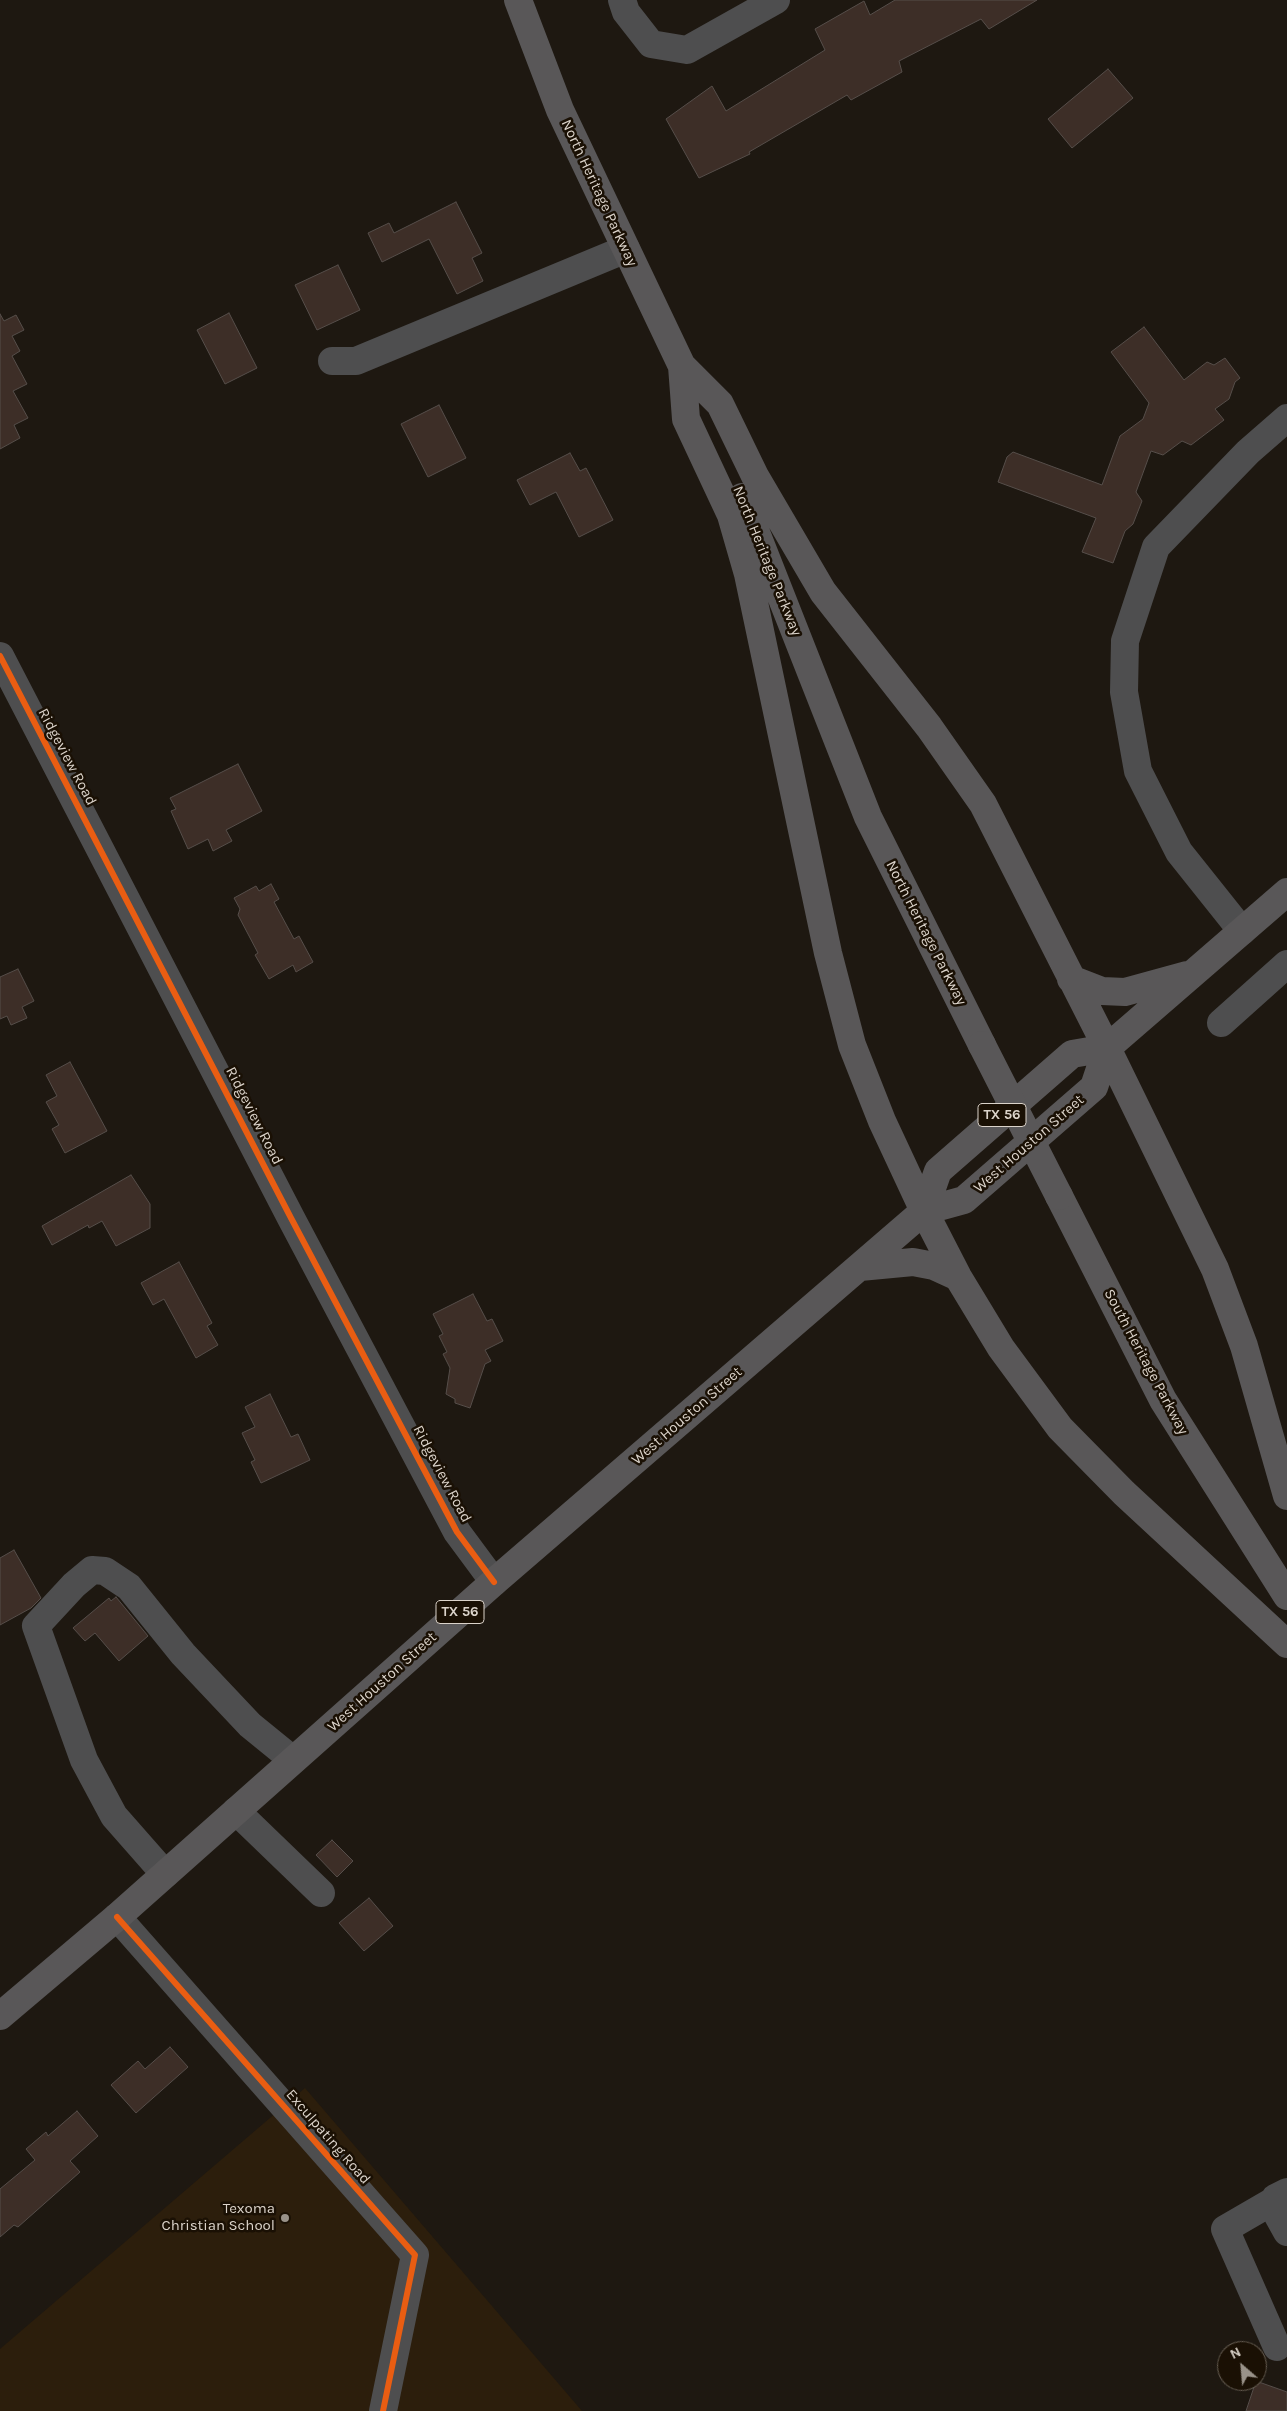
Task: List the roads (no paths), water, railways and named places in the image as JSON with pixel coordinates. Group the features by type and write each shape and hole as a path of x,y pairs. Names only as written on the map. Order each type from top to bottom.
{"main road":[{"name":"North Heritage Parkway","path":"518,0 560,110 737,485 868,818 1020,1120"},
{"path":"682,366 720,404 755,476 823,592 929,727 982,804 1107,1048 1215,1269 1244,1346 1287,1496"},
{"path":"682,366 686,419 731,515 748,574 828,954 852,1044 882,1121 924,1212 958,1277 1001,1348 1060,1428 1124,1493 1287,1644"},
{"path":"1107,1048 1287,892"},
{"path":"1071,979 1102,991 1125,992 1193,973"},
{"name":"West Houston Street","path":"3,2007 117,1917 494,1582 924,1212 964,1200 1094,1088 1107,1048"},
{"name":"TX 56","path":"924,1212 938,1170 1072,1054 1107,1048"},
{"name":"South Heritage Parkway","path":"1020,1120 1163,1400 1287,1596"},
{"path":"860,1268 913,1262 934,1266 958,1277"}],"street":[{"path":"622,0 626,12 651,44 687,50 776,0"},
{"path":"332,361 356,361 626,249"},
{"path":"1242,931 1179,852 1138,771 1124,692 1125,641 1156,547 1248,452 1287,418"},
{"name":"Ridgeview Road","path":"0,656 291,1218 457,1532 494,1582"},
{"path":"1221,1023 1287,964"},
{"path":"165,1874 114,1816 84,1760 36,1626 74,1586 92,1570 105,1571 128,1587 183,1654 250,1725 293,1760"},
{"path":"236,1811 321,1893"},
{"name":"Exculpating Road","path":"117,1917 415,2255 383,2411"},
{"path":"1281,2196 1277,2214 1287,2232"},
{"path":"1277,2347 1225,2229 1281,2196"}],"place":[{"name":"Texoma Christian School","path":"285,2218"}]}
